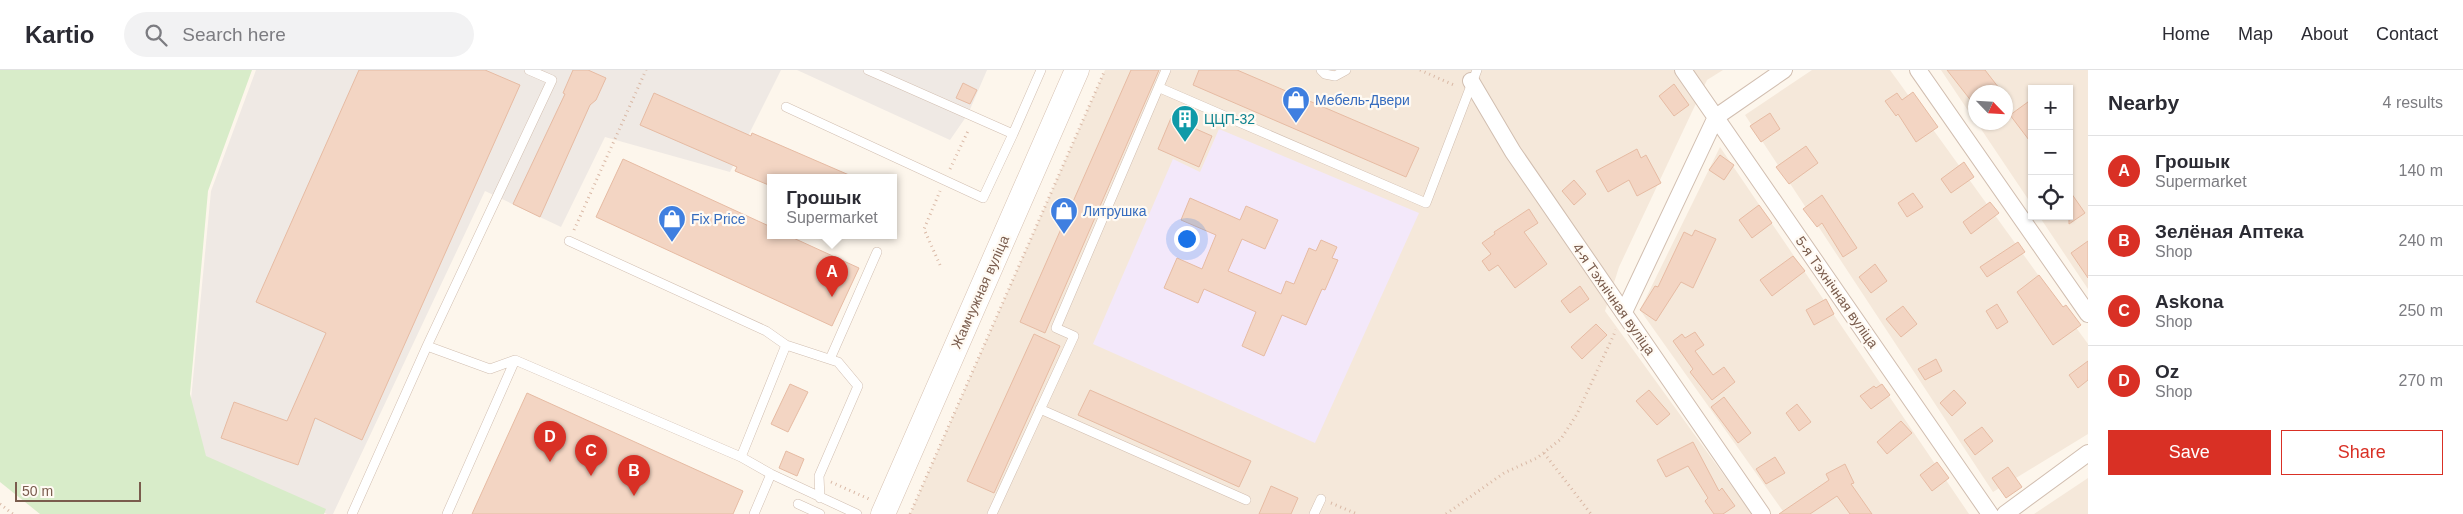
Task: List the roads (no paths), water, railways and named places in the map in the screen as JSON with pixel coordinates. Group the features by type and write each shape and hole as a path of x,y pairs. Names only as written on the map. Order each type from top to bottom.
{"main road":[{"name":"Жамчужная вуліца","path":"878,508 1077,70"}],"street":[{"name":"5-я Тэхнічная вуліца","path":"1683,70 1990,514"},
{"path":"1624,312 1716,116 1784,70"},
{"path":"1918,70 2088,314"},
{"name":"4-я Тэхнічная вуліца","path":"1470,80 1513,152 1762,514"},
{"path":"2005,514 2088,453"}],"lane":[{"path":"352,514 427,346 552,80 529,70"},
{"path":"868,70 1012,134"},
{"path":"786,107 944,182 984,198 1041,70"},
{"path":"992,514 1074,336 1056,328 1160,88 1166,70"},
{"path":"1321,70 1325,74 1335,76 1346,70"},
{"path":"1160,88 1426,203 1470,80"},
{"path":"569,242 766,331 786,345 838,362 858,386 819,476 820,498"},
{"path":"830,359 877,252"},
{"path":"741,457 786,345"},
{"path":"427,346 490,369 515,360 741,457 771,474 857,514"},
{"path":"447,514 515,360"},
{"path":"1040,409 1246,500"},
{"path":"754,514 771,474"},
{"path":"1314,514 1322,499"},
{"path":"798,504 820,514"}],"place":[{"name":"Мебель-Двери","path":"1296,124"},
{"name":"ЦЦП-32","path":"1185,143"},
{"name":"Литрушка","path":"1064,235"},
{"name":"Fix Price","path":"672,243"},
{"name":"Грошык","path":"832,297"},
{"name":"Oz","path":"550,462"},
{"name":"Askona","path":"591,476"},
{"name":"Зелёная Аптека","path":"634,496"}]}
